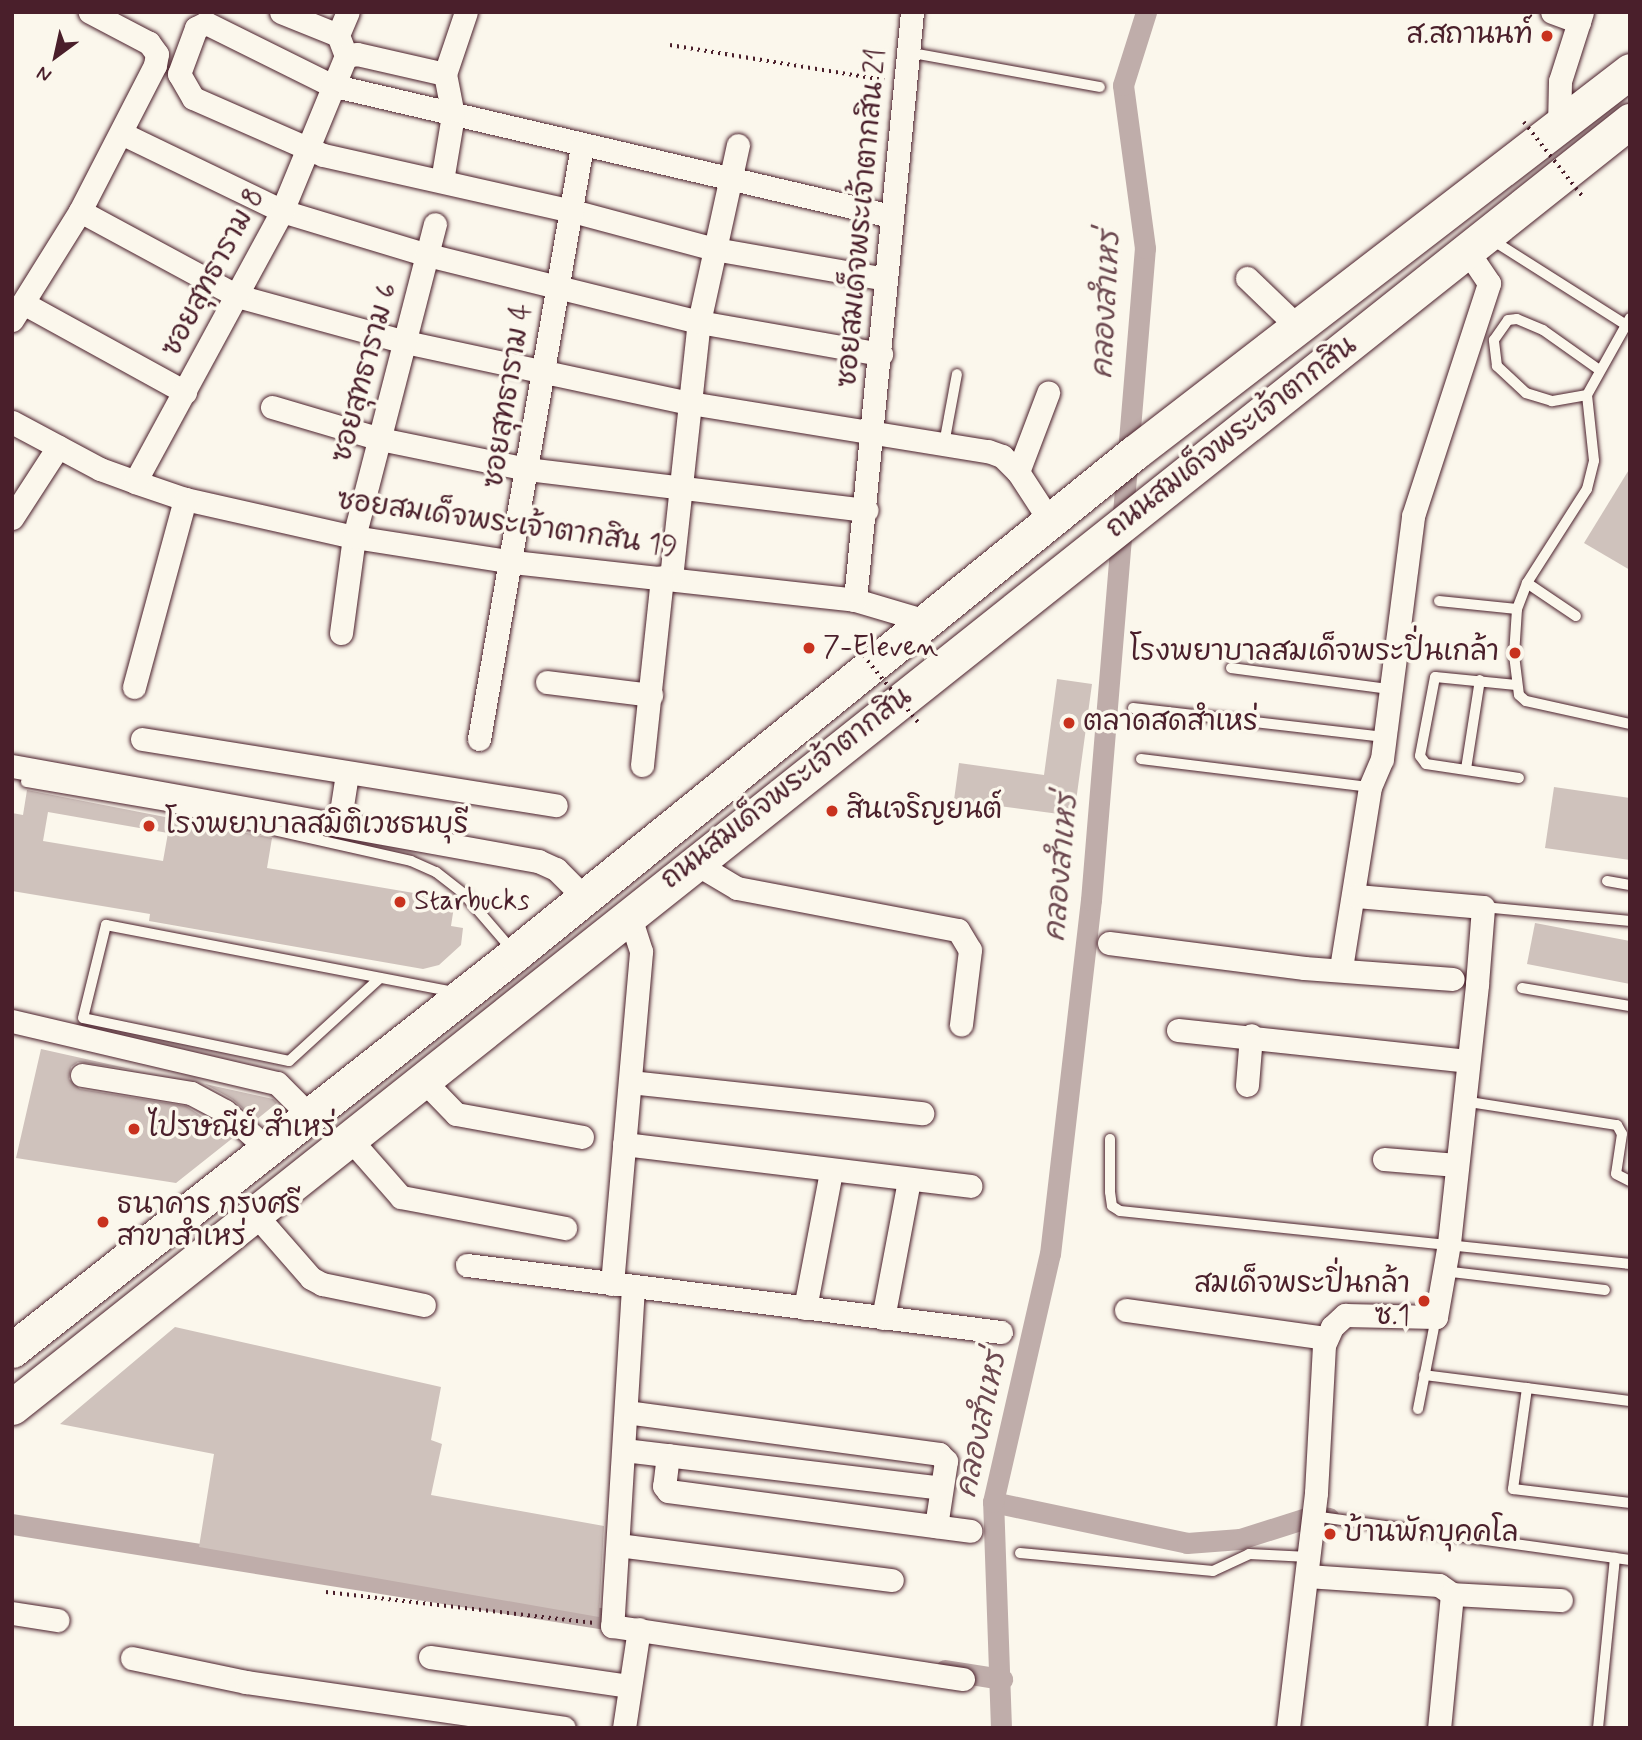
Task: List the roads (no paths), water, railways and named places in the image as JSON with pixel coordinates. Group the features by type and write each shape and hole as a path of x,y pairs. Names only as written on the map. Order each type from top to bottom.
{"main road":[{"name":"ถนนสมเด็จพระเจ้าตากสิน","path":"12,1350 515,954 1134,453 1630,71"},
{"name":"ถนนสมเด็จพระเจ้าตากสิน","path":"12,1407 1083,555 1478,245 1630,121"},
{"path":"323,1106 358,1133"},
{"path":"273,1145 307,1173"}],"street":[{"path":"90,12 149,43 157,54 149,82 80,211 18,312 185,392"},
{"path":"281,12 357,54 445,74"},
{"name":"ซอยสุทธาราม 8","path":"135,482 282,211 309,150 331,85 348,12"},
{"path":"442,181 453,115 445,74 466,12"},
{"name":"ซอยสมเด็จพระเจ้าตากสิน 21","path":"855,600 867,510 891,216 912,12"},
{"path":"1552,12 1581,17 1560,81 1559,126"},
{"path":"886,279 714,249 572,211 309,150 193,97 179,74 196,28 206,23 331,85 582,146 891,216"},
{"path":"121,133 282,211 428,255 558,284 699,322 881,354"},
{"path":"642,765 681,491 699,322 737,145"},
{"name":"ซอยสุทธาราม 4","path":"479,739 513,562 540,373 582,146"},
{"path":"80,211 237,296 408,342 540,373 690,403 874,430 1002,456 1062,512"},
{"name":"ซอยสุทธาราม 6","path":"341,633 354,537 408,342 435,225"},
{"path":"1341,968 1356,896 1370,787 1382,759 1388,689 1413,516 1489,283 1478,245"},
{"path":"1247,278 1299,328"},
{"path":"1017,472 1048,393"},
{"path":"272,407 380,439 527,469 681,491 867,510"},
{"name":"ซอยสมเด็จพระเจ้าตากสิน 19","path":"12,422 58,447 135,482 185,499 354,537 513,562 855,600 926,621"},
{"path":"12,517 58,447"},
{"path":"134,687 185,499"},
{"path":"547,681 650,695"},
{"path":"142,738 347,774 556,804"},
{"path":"19,774 339,825 538,861 556,869 584,897"},
{"path":"339,825 347,774"},
{"path":"695,863 737,888 958,930 970,950 961,1024"},
{"path":"1288,1728 1313,1516 1326,1338 1345,1315 1436,1317 1449,1242 1483,907 1356,896"},
{"path":"629,915 641,951 624,1144 626,1412 612,1626 963,1679"},
{"path":"1108,943 1304,968 1341,968 1453,979"},
{"path":"12,1021 277,1083 323,1106"},
{"path":"1178,1030 1251,1035 1467,1061"},
{"path":"1247,1085 1251,1035"},
{"path":"82,1075 191,1093 225,1111 273,1145"},
{"path":"424,1081 456,1114 582,1137"},
{"path":"630,1082 922,1113"},
{"path":"358,1133 401,1197 565,1228"},
{"path":"624,1144 831,1172 970,1186"},
{"path":"1384,1159 1457,1165"},
{"path":"805,1308 831,1172"},
{"path":"883,1318 909,1180"},
{"path":"255,1214 311,1278 322,1284 424,1305"},
{"path":"467,1265 1001,1332"},
{"path":"1126,1310 1326,1338"},
{"path":"626,1412 939,1454 946,1461 936,1526"},
{"path":"624,1450 941,1488"},
{"path":"668,1455 664,1486 668,1491 970,1531"},
{"path":"618,1545 892,1580"},
{"path":"1308,1567 1439,1585 1452,1594 1561,1600"},
{"path":"1439,1728 1452,1594"},
{"path":"12,1613 57,1620"},
{"path":"624,1728 639,1629"},
{"path":"430,1657 630,1686"},
{"path":"132,1658 446,1719 564,1728"}],"lane":[{"path":"907,52 1100,87"},
{"path":"1478,245 1628,321 1598,369 1587,395 1594,461 1587,489 1527,583 1517,610 1516,685 1519,695 1541,706 1630,724"},
{"path":"1587,395 1552,401 1526,393 1497,366 1494,340 1508,320 1517,319 1543,330 1598,369"},
{"path":"944,444 957,374"},
{"path":"1527,583 1576,616"},
{"path":"1439,601 1517,610"},
{"path":"1231,667 1388,689"},
{"path":"1516,685 1435,677 1420,756 1426,764 1519,778"},
{"path":"1466,769 1480,680"},
{"path":"1133,708 1384,737"},
{"path":"1141,759 1370,787"},
{"path":"19,774 411,861 436,872 463,893 515,954"},
{"path":"1607,881 1630,885"},
{"path":"1483,907 1630,921"},
{"path":"380,978 289,1061 83,1018 106,925 464,994"},
{"path":"1522,988 1630,1006"},
{"path":"1464,1101 1617,1125 1622,1134 1616,1174 1630,1181"},
{"path":"1110,1139 1110,1192 1112,1206 1120,1211 1449,1242 1630,1264"},
{"path":"1443,1271 1605,1290"},
{"path":"1418,1409 1436,1317"},
{"path":"1424,1375 1630,1401"},
{"path":"1527,1388 1513,1489 1630,1503"},
{"path":"1313,1516 1630,1560"},
{"path":"1020,1553 1213,1571 1249,1554 1308,1567"},
{"path":"1598,1728 1615,1558"}],"waterway":[{"name":"คลองสำเหร่","path":"1001,1728 993,1502 1050,1254 1091,900 1145,248 1123,85 1146,12"},
{"path":"993,1502 1187,1543 1240,1539 1313,1516 1329,1518"},
{"path":"12,1524 606,1619"},
{"path":"945,1670 1002,1679"}],"place":[{"name":"ส.สถานนท์","path":"1547,36"},
{"name":"7-Eleven","path":"809,648"},
{"name":"โรงพยาบาลสมเด็จพระปิ่นเกล้า","path":"1515,653"},
{"name":"ตลาดสดสำเหร่","path":"1069,723"},
{"name":"สินเจริญยนต์","path":"832,811"},
{"name":"โรงพยาบาลสมิติเวชธนบุรี","path":"149,826"},
{"name":"Starbucks","path":"400,902"},
{"name":"ไปรษณีย์ สำเหร่","path":"134,1129"},
{"name":"ธนาคาร กรุงศรี สาขาสำเหร่","path":"103,1222"},
{"name":"สมเด็จพระปิ่นกล้า ซ.1","path":"1424,1301"},
{"name":"บ้านพักบุคคโล","path":"1330,1534"}]}
